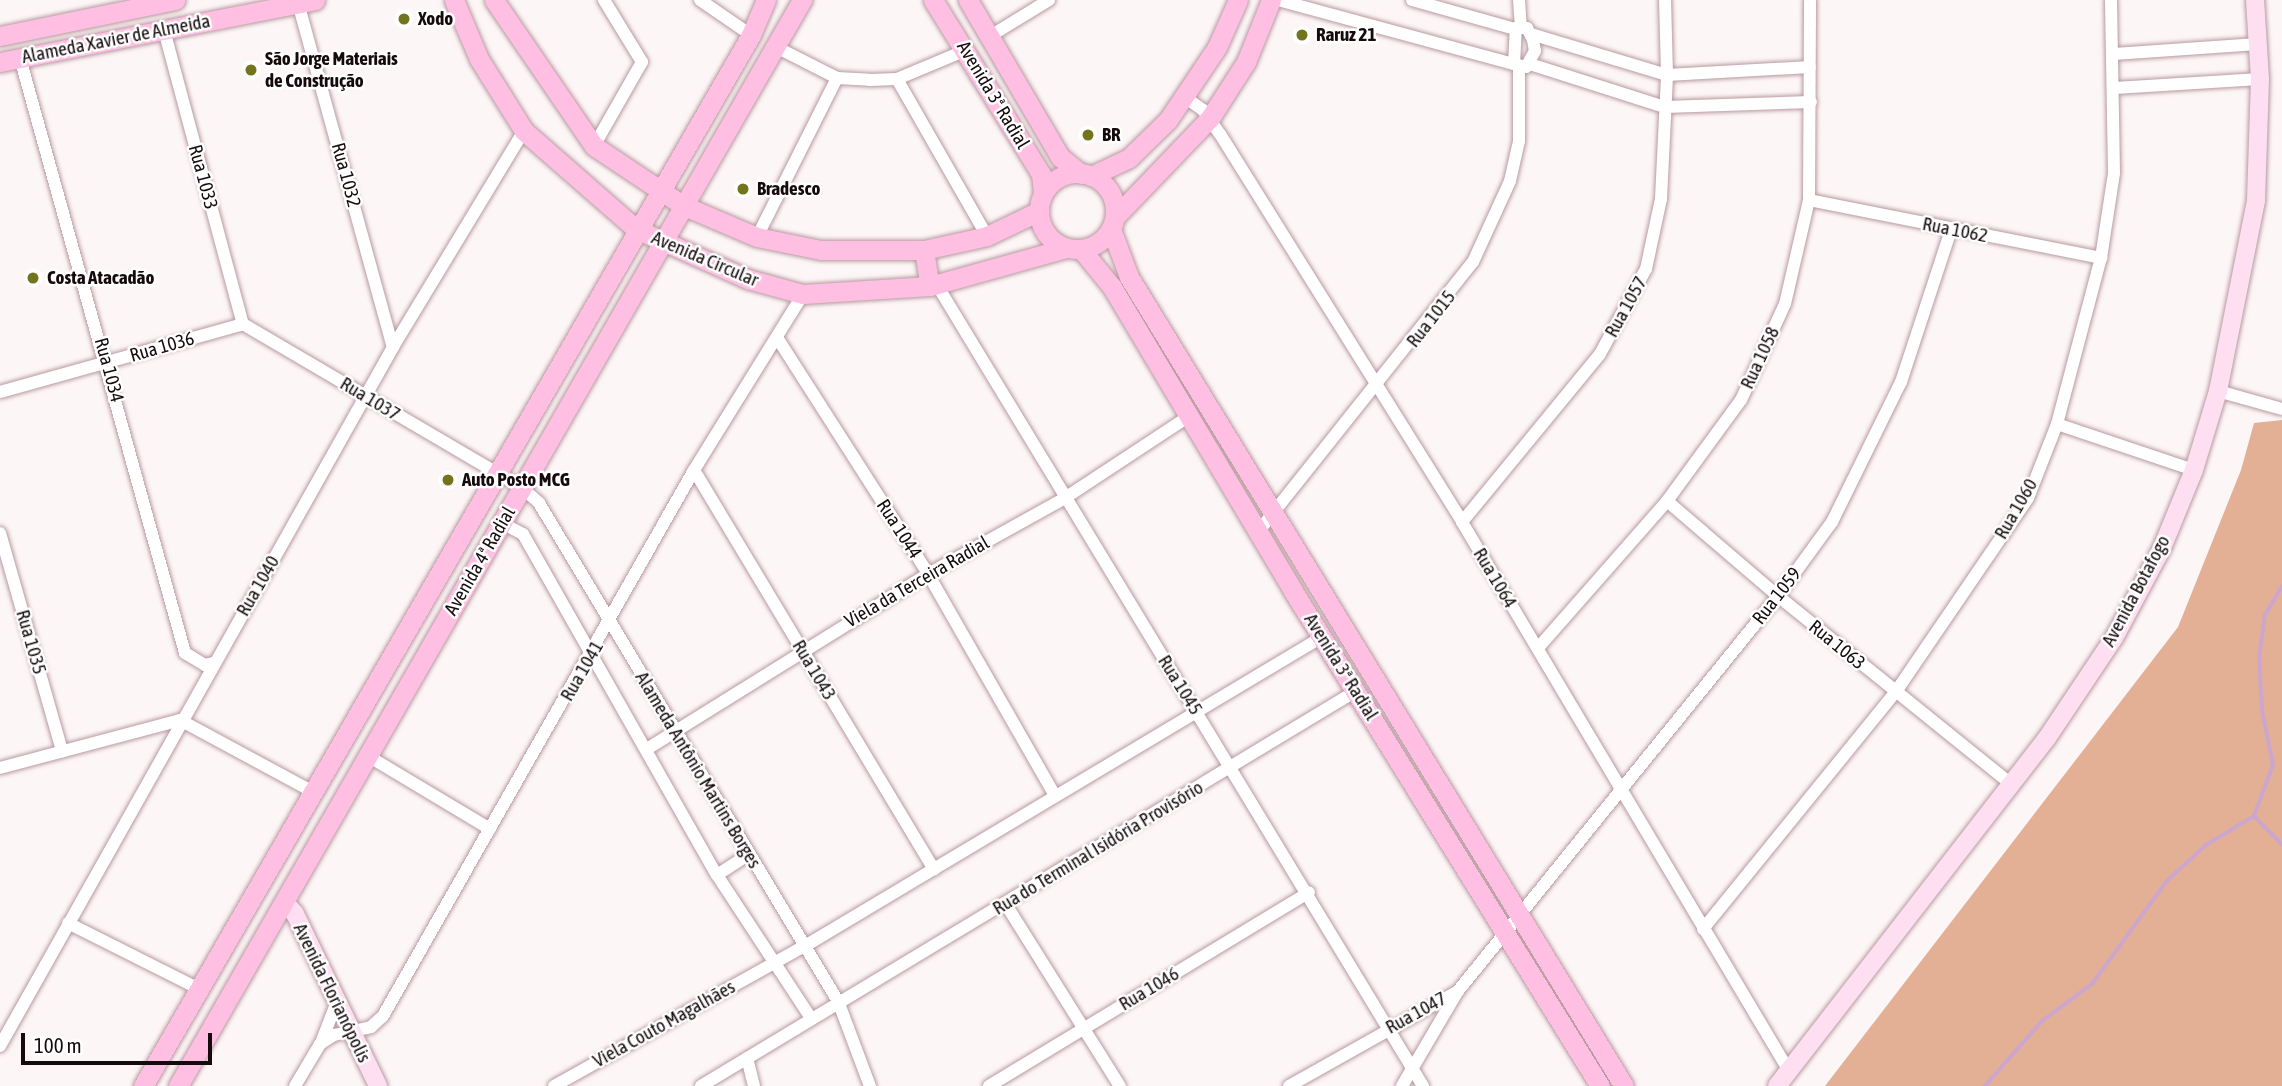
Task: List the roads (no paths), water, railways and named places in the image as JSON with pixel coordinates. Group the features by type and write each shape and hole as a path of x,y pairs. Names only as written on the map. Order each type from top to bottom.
{"main road":[{"name":"Alameda Xavier de Almeida","path":"0,36 144,3 174,0"},
{"name":"Avenida Circular","path":"454,0 480,59 524,131 636,229 659,242 748,279 803,294 934,285 1073,248"},
{"name":"Avenida Circular","path":"494,0 594,146 682,205 757,237 821,250 924,250 987,236 1041,203"},
{"name":"Avenida 4ª Radial","path":"143,1086 636,229 751,35 766,0"},
{"name":"Avenida 4ª Radial","path":"178,1086 522,488 659,242 802,0"},
{"name":"Avenida 3ª Radial","path":"933,0 1041,174 1041,203"},
{"name":"Avenida 3ª Radial","path":"968,0 987,38 1059,158 1086,175"},
{"path":"1238,0 1186,98 1129,158 1086,175 1059,178 1041,203 1045,233 1073,248 1103,239 1113,223 1210,118 1246,62 1271,0"},
{"name":"Alameda Xavier de Almeida","path":"0,62 306,2"},
{"path":"1086,175 1110,191 1113,223"},
{"name":"Avenida 3ª Radial","path":"1113,223 1129,277 1451,809"},
{"name":"Avenida 3ª Radial","path":"1073,248 1112,287 1322,637 1600,1086"},
{"path":"924,250 934,285"},
{"path":"1321,591 1330,623 1322,637"},
{"path":"1356,691 1372,693 1436,796 1451,809 1519,912 1624,1086"}],"street":[{"path":"594,146 642,62 604,0"},
{"path":"700,0 751,35"},
{"path":"987,38 1049,0"},
{"path":"1278,0 1521,65 1665,107 1811,102"},
{"path":"1412,0 1522,30 1667,75 1810,67"},
{"path":"1519,0 1521,65"},
{"name":"Rua 1057","path":"1462,522 1600,354 1646,269 1661,199 1667,75 1665,0"},
{"name":"Rua 1060","path":"1703,929 1895,693 2028,498 2057,424 2101,258 2114,173 2116,88 2111,0"},
{"name":"Avenida Botafogo","path":"1777,1086 2011,783 2114,638 2162,548 2194,470 2218,391 2256,200 2260,79 2255,0"},
{"name":"Rua 1058","path":"1538,648 1667,500 1741,400 1785,304 1809,200 1813,1"},
{"name":"Rua 1032","path":"306,2 393,347"},
{"name":"Rua 1033","path":"164,30 243,324"},
{"path":"1521,65 1535,51 1522,30"},
{"path":"2114,54 2258,44"},
{"path":"774,46 837,78 897,79 966,50"},
{"name":"Rua 1034","path":"20,58 107,362 185,653 205,665 213,663"},
{"name":"Rua 1015","path":"1258,532 1450,296 1494,225 1519,141 1521,65"},
{"path":"757,237 837,78"},
{"path":"897,79 987,236"},
{"path":"2116,88 2260,79"},
{"name":"Rua 1064","path":"1186,98 1210,118 1462,522 1789,1071"},
{"name":"Rua 1040","path":"0,1046 180,720 367,397 393,347 524,131"},
{"name":"Rua 1062","path":"1809,200 2101,258"},
{"name":"Rua 1059","path":"1519,912 1778,597 1832,522 1901,382 1951,230"},
{"name":"Rua 1045","path":"934,285 1233,767 1423,1086"},
{"name":"Rua 1041","path":"320,1044 349,1031 371,1027 383,1016 610,624 694,470 778,340 803,294"},
{"name":"Rua 1036","path":"0,392 243,324"},
{"name":"Rua 1037","path":"243,324 496,476"},
{"name":"Rua 1044","path":"778,340 928,574 1055,796"},
{"path":"2218,391 2282,409"},
{"name":"Viela da Terceira Radial","path":"647,749 928,574 1065,498 1188,417"},
{"path":"2057,424 2194,470"},
{"name":"Rua 1043","path":"694,470 934,870"},
{"name":"Alameda Antônio Martins Borges","path":"496,476 522,488 539,503 803,947 838,1001 870,1086"},
{"name":"Rua 1063","path":"1667,500 1778,597 2011,783"},
{"name":"Alameda Antônio Martins Borges","path":"502,523 523,534 717,875 811,1018"},
{"name":"Rua 1035","path":"0,533 62,751"},
{"path":"773,962 934,870 1322,637"},
{"name":"Rua do Terminal Isidória Provisório","path":"701,1086 1356,691"},
{"path":"0,768 180,720 313,792"},
{"path":"368,756 490,829"},
{"path":"717,875 749,854"},
{"name":"Rua 1046","path":"989,1086 1308,892"},
{"name":"Avenida Florianópolis","path":"284,902 295,914 349,1031 378,1086"},
{"path":"1005,903 1120,1086"},
{"name":"Rua 1047","path":"1289,1086 1458,991 1519,912"},
{"path":"68,923 199,989"},
{"name":"Viela Couto Magalhães","path":"554,1086 773,962"},
{"path":"1402,1086 1458,991"},
{"path":"295,1086 320,1044 336,1004"},
{"path":"747,1058 754,1086"}],"waterway":[{"path":"1985,1086 2041,1022 2092,984 2166,882 2206,845 2254,816 2273,765 2262,711 2259,658 2265,615 2282,587"},
{"path":"2254,816 2282,844"}],"place":[{"name":"Xodo","path":"404,19"},
{"name":"Raruz 21","path":"1302,35"},
{"name":"São Jorge Materiais de Construção","path":"251,70"},
{"name":"BR","path":"1088,135"},
{"name":"Bradesco","path":"743,189"},
{"name":"Costa Atacadão","path":"33,278"},
{"name":"Auto Posto MCG","path":"448,480"}]}
